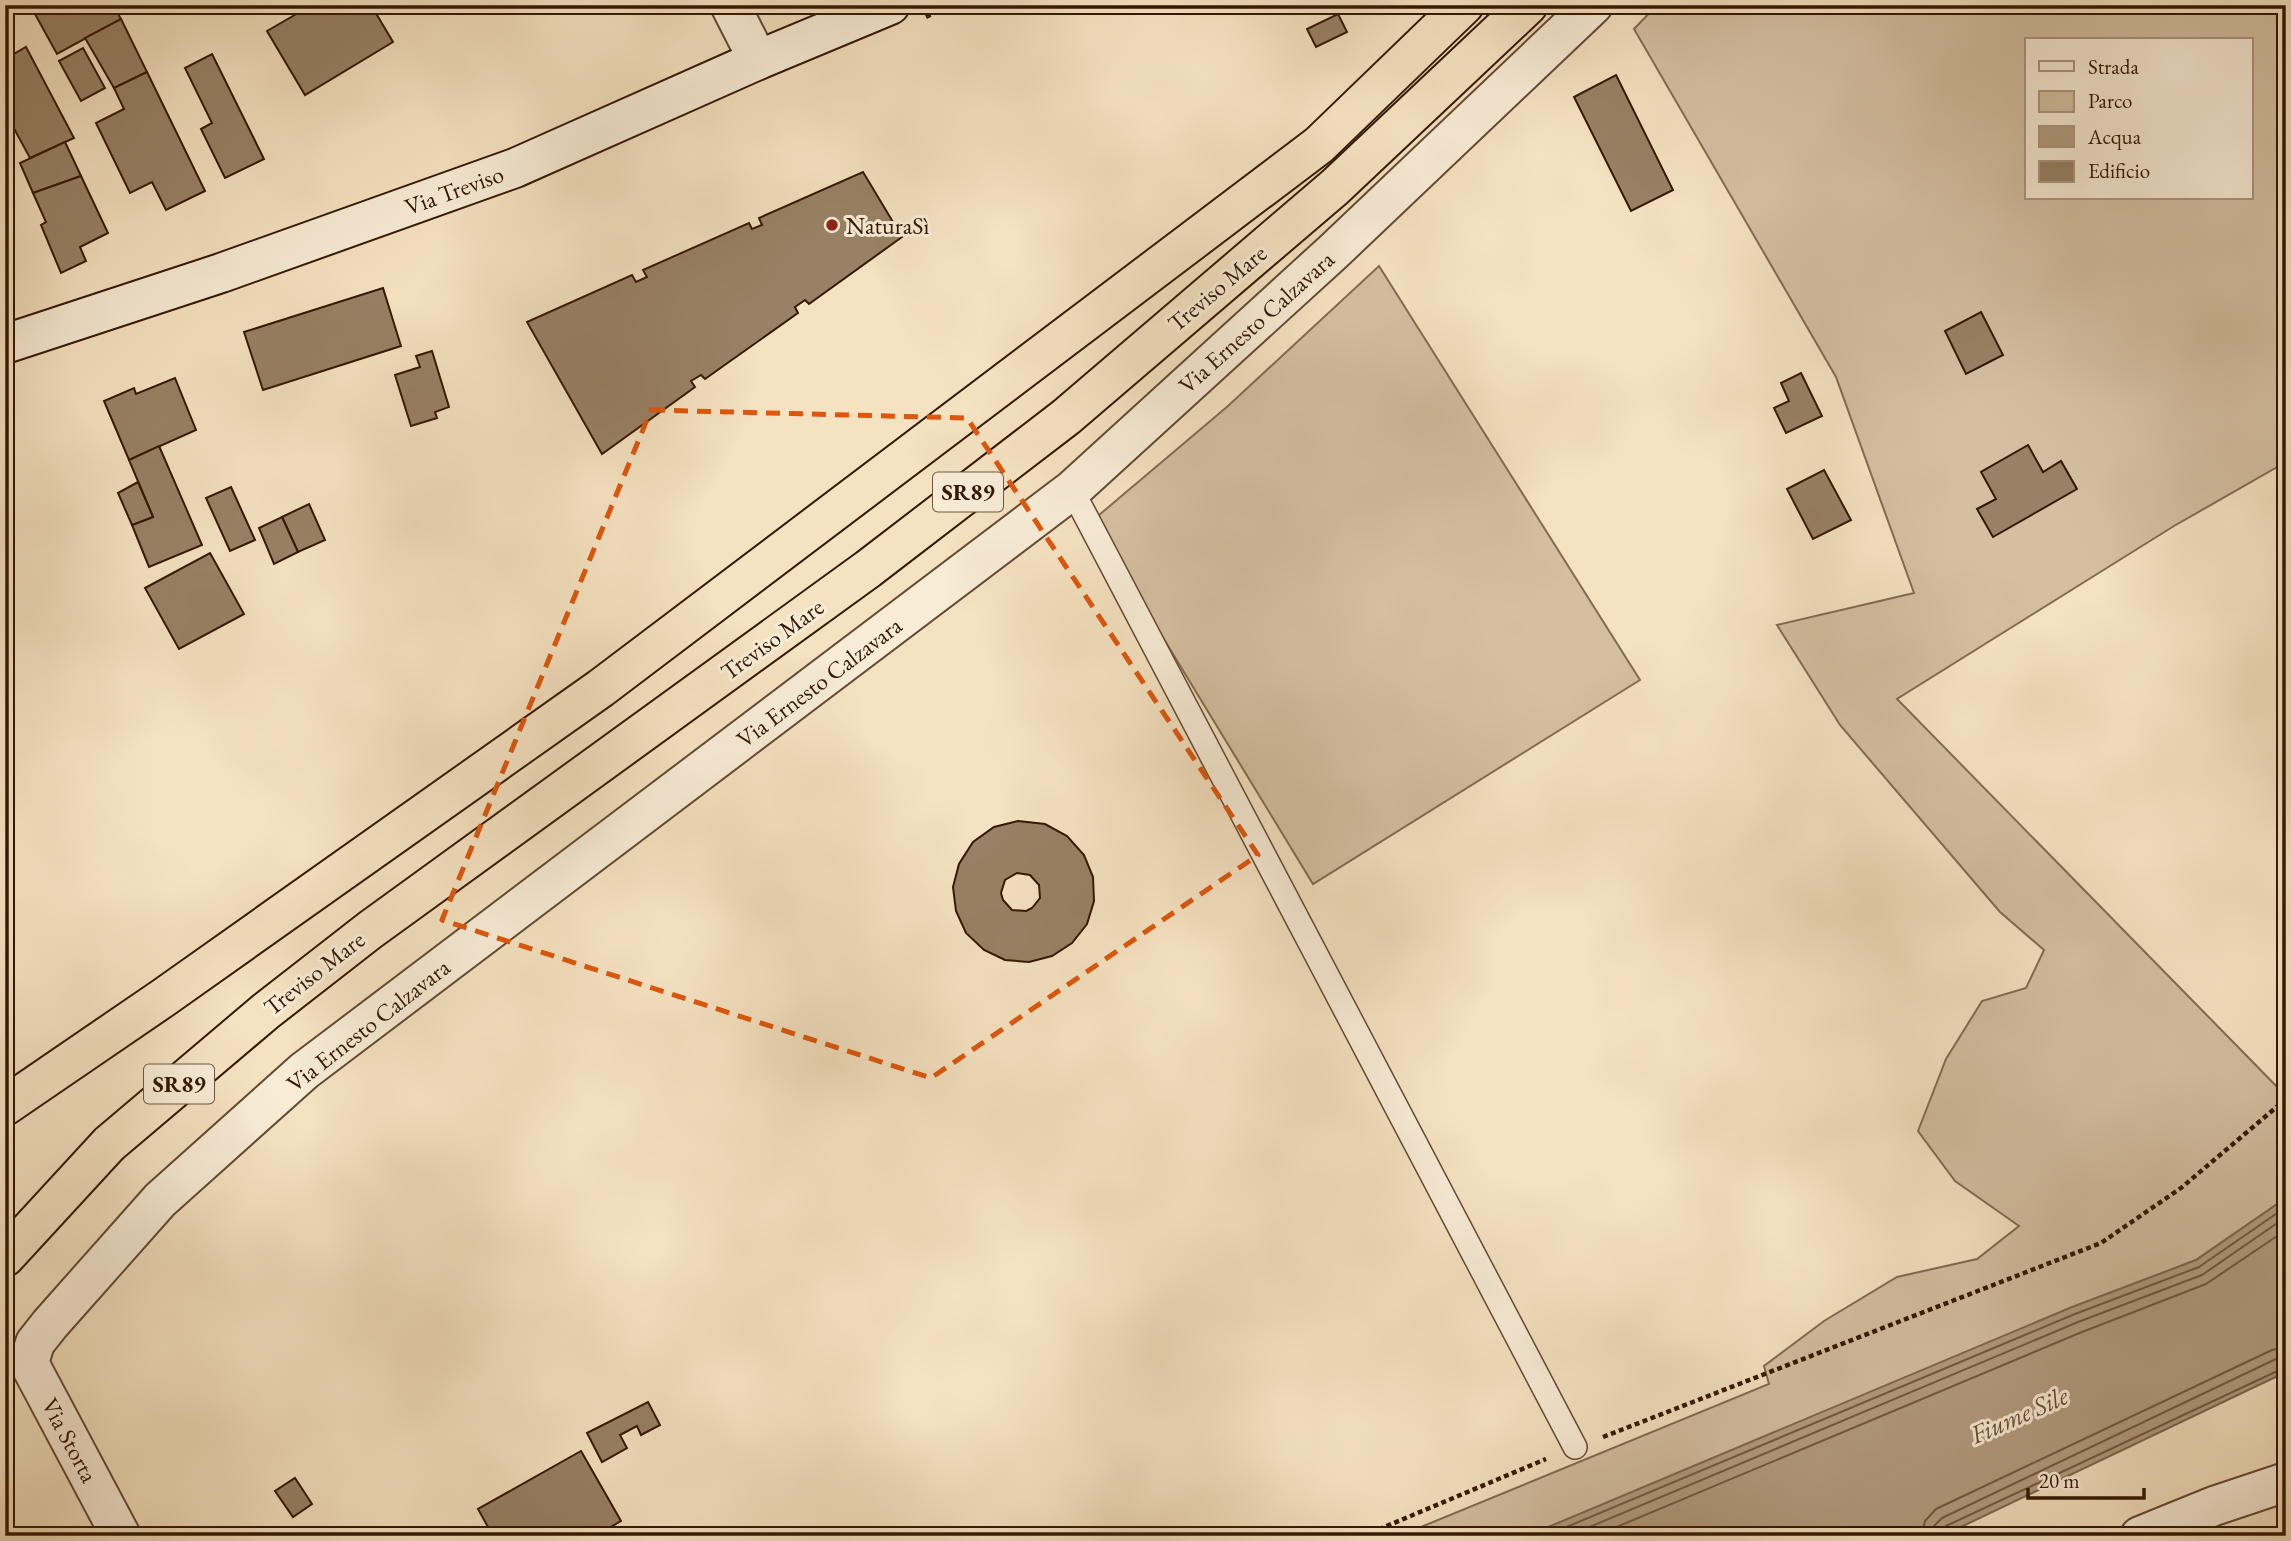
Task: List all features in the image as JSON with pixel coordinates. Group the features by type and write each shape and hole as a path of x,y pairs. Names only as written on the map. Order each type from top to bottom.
{"highway":[{"name":"Treviso Mare","path":"5,1106 163,998 601,688 1319,145 1464,5"},
{"name":"Treviso Mare","path":"5,1257 109,1144 266,1011 370,930 868,569 1066,417 1335,187 1528,5"}],"street":[{"path":"730,5 758,60"},
{"name":"Via Treviso","path":"5,344 221,273 515,168 758,60 890,5"},
{"name":"Via Ernesto Calzavara","path":"35,1343 160,1200 304,1071 1072,490 1333,252 1593,5"},
{"name":"Via Storta","path":"35,1343 29,1363 121,1536"},
{"path":"2140,1536 2214,1506 2286,1482"}],"lane":[{"path":"1072,490 1576,1447"}],"path":[{"path":"1363,1536 1576,1447 2101,1243 2180,1188 2286,1099"}],"highlighted area":[{"path":"651,410 967,418 1258,855 931,1078 442,920"}],"green space":[{"path":"1657,5 2286,5 2286,462 2174,526 1897,699 2286,1096 2286,1198 2196,1260 1527,1536 1399,1536 1769,1384 1764,1366 1824,1321 1897,1277 1977,1259 2019,1226 1955,1181 1918,1131 1946,1059 1982,1001 2026,988 2044,950 2000,912 1840,725 1777,625 1914,593 1836,377 1634,29"},
{"path":"1379,266 1640,680 1313,884 1092,521 1228,406"}],"water":[{"name":"Fiume Sile","path":"2286,1198 2286,1372 1942,1536 1527,1536 2072,1307 2196,1260"}],"building":[{"path":"30,5 113,5 121,19 57,54"},
{"path":"312,5 371,5 393,42 305,95 267,31"},
{"path":"1338,14 1347,32 1316,47 1307,29"},
{"path":"121,19 147,72 114,88 85,38"},
{"path":"26,47 74,138 30,158 5,112 5,59"},
{"path":"83,48 105,88 81,101 59,61"},
{"path":"212,54 264,159 225,178 201,129 212,123 185,68"},
{"path":"147,72 205,191 166,210 152,182 130,193 96,123 124,109 114,88"},
{"path":"1616,75 1673,190 1631,211 1574,97"},
{"path":"65,142 81,176 33,193 20,163"},
{"path":"863,172 902,237 809,304 805,300 795,307 798,313 705,379 701,375 691,381 695,387 602,454 527,322 632,275 636,282 647,277 643,270 749,223 752,229 762,225 759,218"},
{"path":"81,176 108,233 80,247 86,261 61,273 41,225 46,222 33,193"},
{"path":"383,288 401,346 263,390 244,332"},
{"path":"1981,312 2003,355 1966,374 1945,331"},
{"path":"432,351 449,407 435,412 437,418 411,426 395,375 420,367 416,356"},
{"path":"1801,373 1822,416 1786,433 1774,408 1789,401 1781,383"},
{"path":"175,378 196,430 129,460 104,401 134,388 136,394"},
{"path":"2028,445 2043,472 2061,461 2077,489 1993,537 1977,509 1996,499 1981,472"},
{"path":"159,446 202,545 149,567 132,525 153,517 129,460"},
{"path":"1824,470 1851,520 1813,539 1787,489"},
{"path":"138,482 153,517 132,525 118,493"},
{"path":"231,487 255,540 230,551 206,498"},
{"path":"309,504 325,540 298,552 282,517"},
{"path":"282,517 298,552 274,564 259,528"},
{"path":"210,553 244,614 179,649 145,588"},
{"path":"1018,821 1045,824 1067,836 1084,855 1093,877 1094,901 1087,924 1072,943 1052,956 1029,962 1005,960 984,950 966,933 956,911 953,887 959,864 973,842 994,827","holes":["1017,873 1030,875 1039,885 1040,898 1026,911 1012,910 1003,900 1001,893 1005,880"]},
{"path":"648,1402 660,1425 641,1435 637,1426 620,1435 627,1448 602,1462 587,1433"},
{"path":"581,1451 621,1521 595,1536 493,1536 478,1509"},
{"path":"295,1478 312,1504 293,1517 275,1491"}],"place":[{"name":"NaturaSì","path":"832,225"}]}
